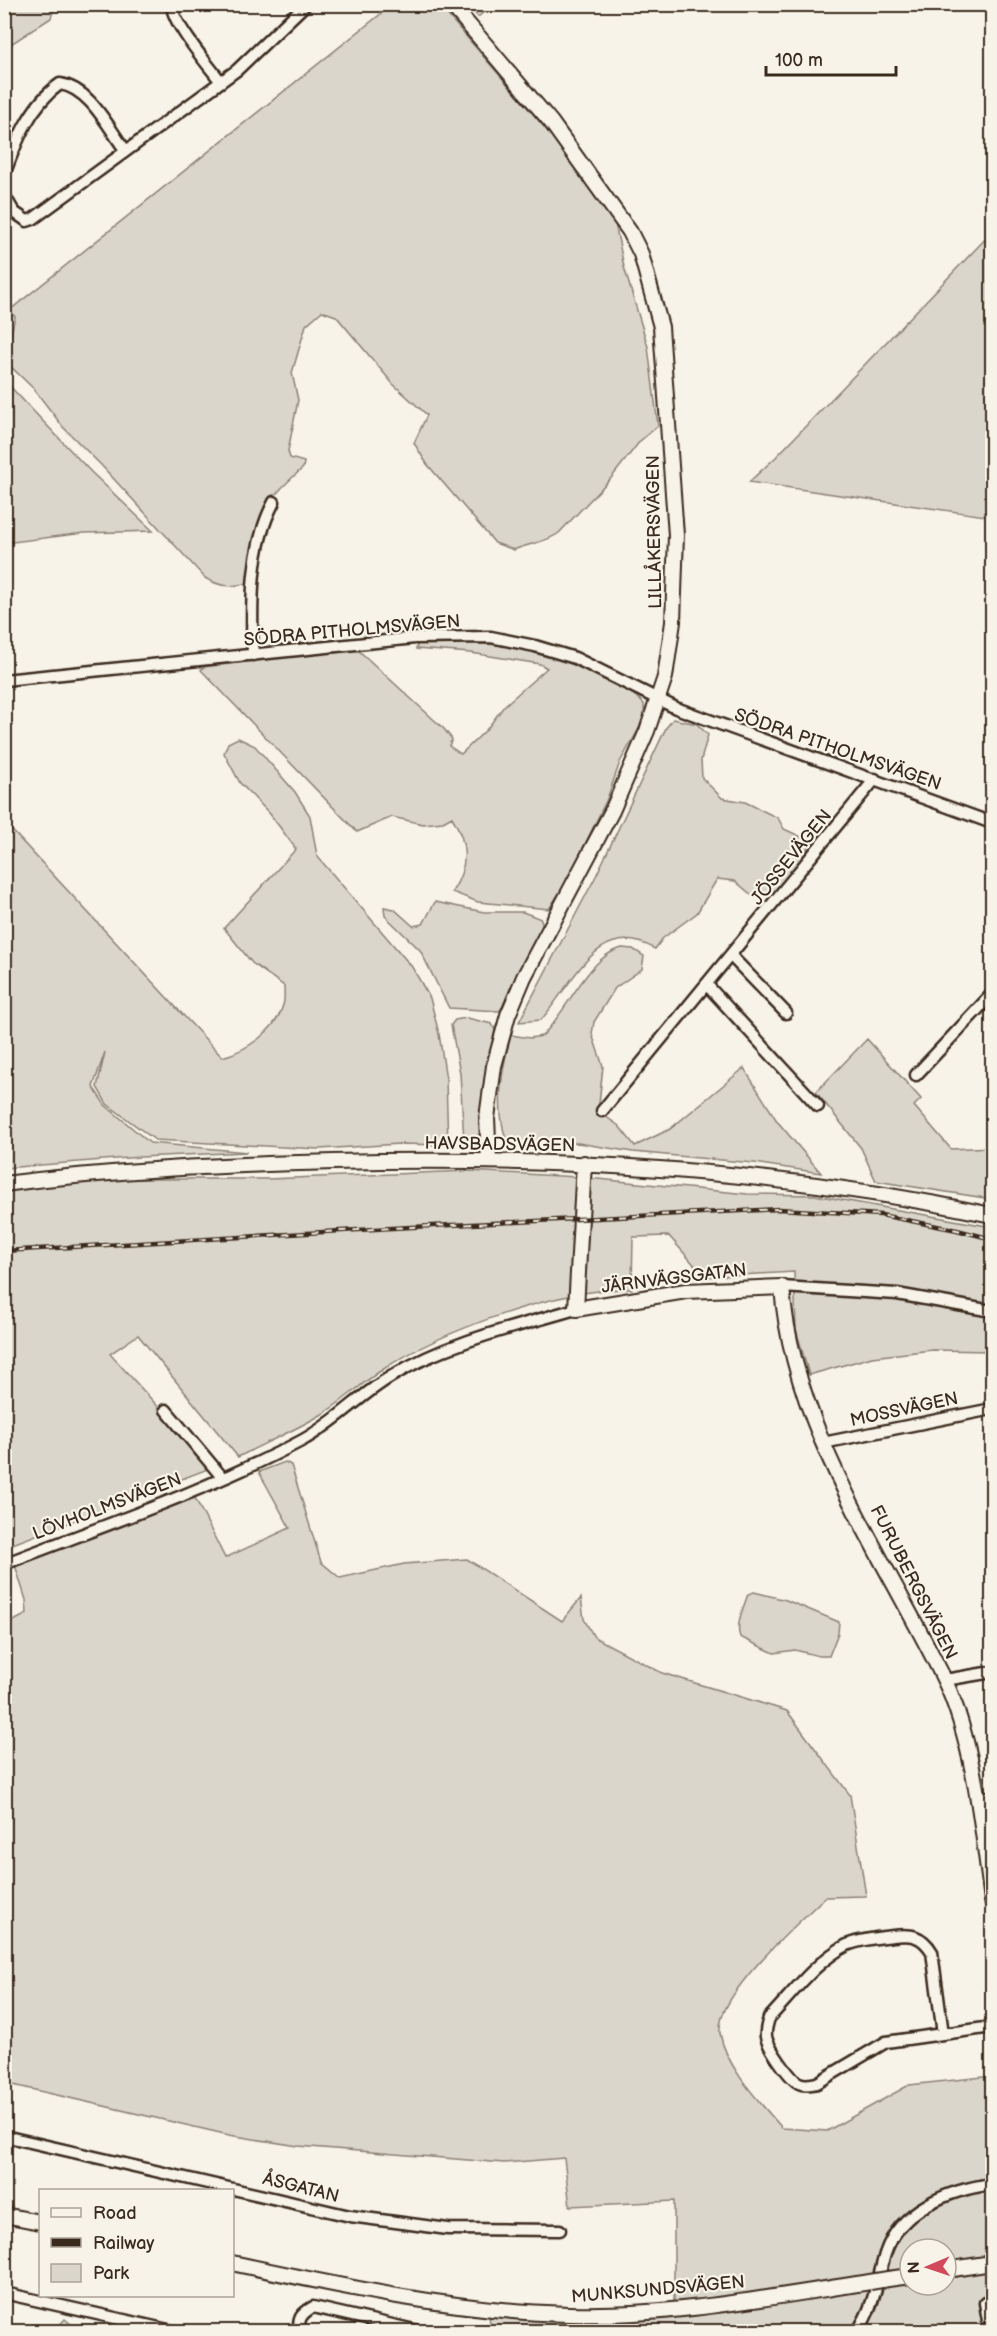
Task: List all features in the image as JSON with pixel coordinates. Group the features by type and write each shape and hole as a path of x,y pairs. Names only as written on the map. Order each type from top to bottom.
{"street":[{"path":"172,4 173,12 182,27 221,82"},
{"path":"4,195 14,212 27,221 33,219 237,70 306,4"},
{"name":"LILLÅKERSVÄGEN","path":"451,4 551,122 630,232 653,291 661,327 676,535 673,622 665,677 658,700 612,811 524,977 508,1015 494,1066 487,1118 489,1161"},
{"path":"4,175 14,148 33,111 60,84 69,85 90,101 126,151"},
{"path":"253,655 253,590 256,562 266,516 274,502"},
{"name":"SÖDRA PITHOLMSVÄGEN","path":"4,680 415,638 491,637 535,646 575,658 658,700 725,727 993,823"},
{"name":"JÖSSEVÄGEN","path":"602,1111 875,779"},
{"path":"731,956 786,1013"},
{"path":"707,985 818,1106"},
{"path":"916,1075 993,994"},
{"name":"HAVSBADSVÄGEN","path":"4,1184 226,1166 386,1161 584,1163 649,1166 790,1181 930,1202 993,1215"},
{"name":"JÄRNVÄGSGATAN","path":"584,1163 576,1309 686,1291 782,1287 897,1294 993,1311"},
{"name":"FURUBERGSVÄGEN","path":"782,1287 789,1345 811,1416 945,1680 978,1797 993,1901"},
{"name":"LÖVHOLMSVÄGEN","path":"4,1564 183,1495 304,1439 380,1383 411,1365 474,1339 576,1309"},
{"name":"MOSSVÄGEN","path":"823,1443 993,1409"},
{"path":"166,1410 222,1477"},
{"path":"945,1680 993,1672"},
{"path":"978,1797 993,1797"},
{"path":"943,2034 932,1952 927,1942 909,1935 868,1939 848,1945 829,1957 769,2018 766,2028 766,2038 773,2051 796,2082 806,2085 818,2083 886,2042 993,2027"},
{"name":"ÅSGATAN","path":"4,2136 233,2189"},
{"path":"857,2331 875,2296 886,2251 904,2222 929,2202 951,2193 993,2184"},
{"name":"ÅSGATAN","path":"234,2189 350,2216 448,2229 560,2230"},
{"path":"4,2215 39,2222"},
{"name":"MUNKSUNDSVÄGEN","path":"234,2263 441,2304 507,2312 570,2315 678,2309 898,2278"},
{"path":"958,2268 993,2263"},
{"path":"4,2294 177,2331"},
{"path":"985,2303 990,2331"},
{"path":"299,2331 298,2321 302,2313 313,2307 423,2331"}],"green space":[{"path":"4,5 55,5 51,18 5,48"},
{"path":"392,5 439,5 583,172 615,223 624,267 648,347 658,426 640,441 612,477 559,533 549,539 514,550 495,543 427,464 414,443 427,415 393,384 336,316 322,311 306,325 292,373 298,400 288,451 290,458 304,462 303,468 275,495 261,518 254,544 250,582 232,586 221,585 205,578 63,427 34,389 8,364 6,355 15,317 10,310"},
{"path":"468,5 492,5 478,17"},
{"path":"992,232 992,517 749,482 776,457"},
{"path":"4,380 91,472 153,531 84,533 5,543"},
{"path":"418,643 499,645 538,653 613,682 644,704 644,720 620,762 607,799 567,881 549,909 478,902 452,892 464,864 464,845 452,817 443,822 423,824 392,817 357,832 201,670 203,667 357,649 444,729 452,739 449,746 461,754 487,729 504,706 547,668 540,664 471,653 416,649"},
{"path":"673,719 697,724 708,735 701,760 702,778 722,798 745,802 778,818 784,829 810,841 806,852 779,892 754,897 735,881 717,879 697,913 663,938 655,949 635,941 618,941 602,947 576,973 541,1020 519,1022 596,876 666,728"},
{"path":"238,738 255,746 295,792 310,816 317,856 412,967 430,998 439,1034 446,1079 448,1145 399,1144 319,1149 155,1140 107,1104 97,1087 105,1052 93,1087 105,1105 150,1143 247,1152 140,1157 5,1168 5,823 222,1057 250,1045 267,1031 279,1014 284,1001 284,986 252,963 224,928 296,849 270,814 240,783 224,753 228,743"},
{"path":"435,902 484,912 523,912 541,919 543,927 507,1002 499,1011 449,1008 420,950 385,916 384,907 394,909 413,926 423,924"},
{"path":"622,948 633,949 644,956 642,969 615,988 594,1022 592,1034 603,1066 599,1104 605,1116 619,1126 635,1146 670,1129 744,1068 777,1121 821,1173 754,1163 633,1152 578,1143 515,1146 506,1139 500,1100 511,1035 530,1038 542,1036 599,961"},
{"path":"467,1018 492,1024 495,1030 487,1066 486,1118 482,1132 473,1140 464,1141 460,1073 451,1025 455,1020"},
{"path":"867,1039 921,1099 914,1106 951,1149 992,1147 992,1199 876,1181 861,1148 816,1092"},
{"path":"992,1117 992,1147 990,1119"},
{"path":"469,1171 578,1177 747,1194 815,1195 992,1227 992,1351 932,1350 872,1357 809,1375 796,1329 794,1272 705,1277 669,1236 633,1237 632,1289 571,1296 537,1304 502,1314 437,1340 374,1375 319,1416 238,1457 138,1335 110,1354 213,1467 5,1547 5,1190 100,1179 268,1179"},
{"path":"285,1462 291,1465 321,1562 340,1578 404,1564 467,1559 562,1621 581,1598 584,1619 594,1637 662,1673 787,1711 850,1795 866,1896 825,1897 760,1961 730,2000 722,2017 720,2033 723,2046 736,2072 782,2128 827,2131 909,2085 992,2076 992,2331 490,2331 489,2305 587,2308 674,2303 674,2201 570,2206 564,2158 504,2163 298,2146 229,2135 9,2084 5,2097 4,1626 27,1614 26,1600 15,1565 195,1498 225,1558 290,1528 259,1472"},
{"path":"754,1592 786,1600 839,1622 838,1633 829,1656 795,1650 774,1653 740,1637 741,1616 748,1594"},
{"path":"65,2319 79,2331 54,2331"}],"railway":[{"path":"4,1251 392,1228 779,1209 881,1215 992,1239"}]}
